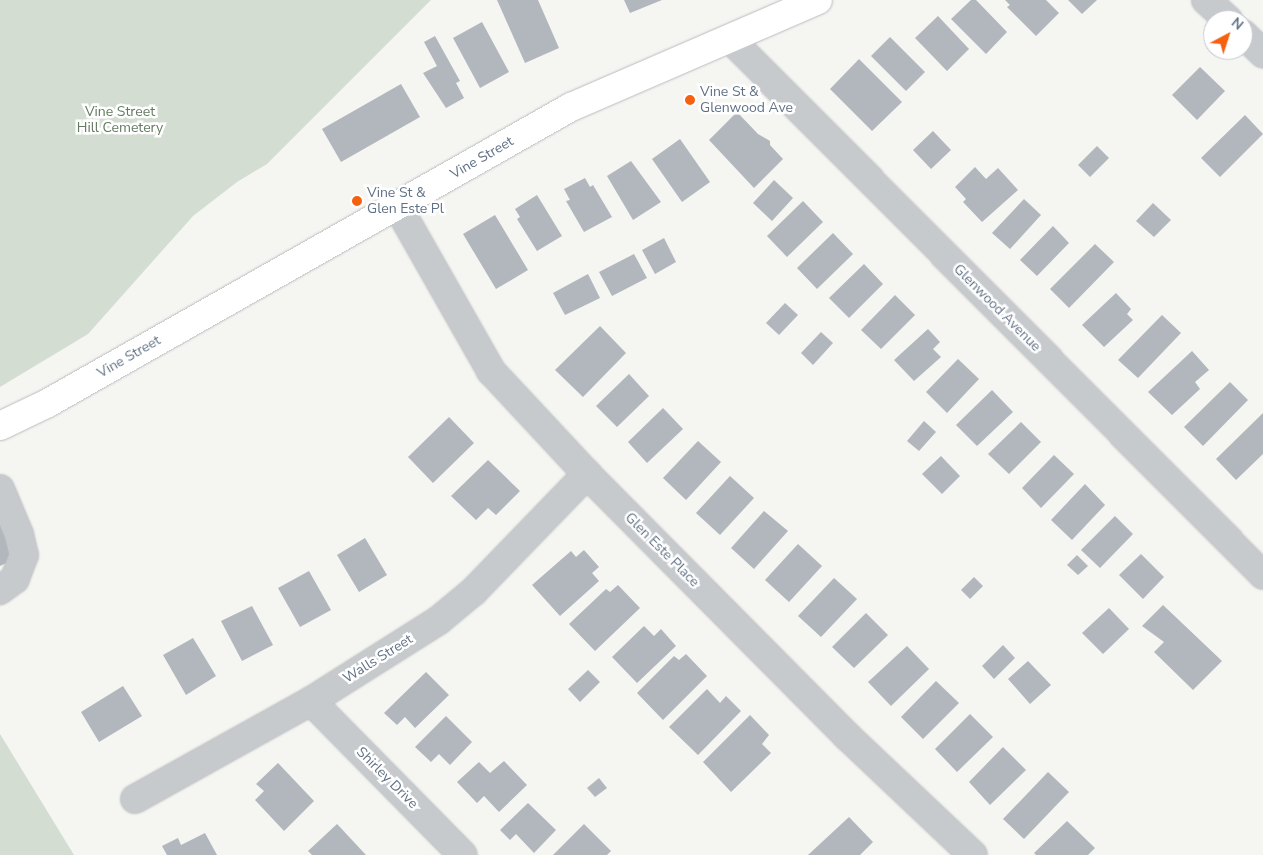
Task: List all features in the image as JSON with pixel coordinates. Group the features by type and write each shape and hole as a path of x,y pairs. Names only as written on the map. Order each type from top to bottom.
{"main road":[{"name":"Vine Street","path":"0,426 48,403 296,260 398,207 571,107 731,40 818,0"}],"street":[{"path":"1206,0 1217,10"},
{"name":"Glenwood Avenue","path":"731,40 1263,575"},
{"path":"1253,43 1263,52"},
{"name":"Glen Este Place","path":"398,207 491,372 587,474 847,736 973,855"},
{"name":"Walls Street","path":"135,799 311,701 439,620 474,591 587,474"},
{"path":"0,489 19,534 24,555 15,579 0,590"},
{"name":"Shirley Drive","path":"311,701 463,855"}],"green space":[{"name":"Vine Street Hill Cemetery","path":"0,0 431,0 267,164 237,182 193,216 88,334 0,387"},
{"path":"0,734 74,855 0,855"}],"building":[{"path":"497,0 538,0 559,48 525,63"},
{"path":"624,0 662,0 630,13"},
{"path":"971,0 976,0 1007,32 986,54 951,19"},
{"path":"1005,0 1046,0 1059,13 1036,36 1007,7 1010,5"},
{"path":"1068,0 1097,0 1082,14"},
{"path":"938,16 969,49 947,71 915,38"},
{"path":"482,22 509,72 480,88 453,38"},
{"path":"435,36 460,81 456,83 464,98 446,108 423,73 437,66 424,42"},
{"path":"890,37 925,72 906,91 871,56"},
{"path":"859,59 902,102 872,131 830,89"},
{"path":"1200,67 1225,91 1197,120 1172,95"},
{"path":"401,84 420,117 341,162 322,129"},
{"path":"737,112 758,134 770,141 770,145 783,159 754,188 709,140"},
{"path":"1245,115 1263,134 1220,177 1201,158"},
{"path":"933,131 951,150 931,169 913,150"},
{"path":"680,139 710,182 682,202 652,159"},
{"path":"1097,146 1109,158 1090,177 1078,165"},
{"path":"631,161 661,202 633,220 607,176"},
{"path":"975,167 986,179 998,168 1018,190 982,222 963,202 966,199 955,187"},
{"path":"585,178 590,187 593,185 612,217 584,232 566,201 570,200 564,189"},
{"path":"774,180 793,198 772,221 753,203"},
{"path":"537,195 562,236 537,251 517,219 520,217 515,209"},
{"path":"1024,199 1041,215 1010,249 992,233"},
{"path":"803,201 823,222 787,257 767,236"},
{"path":"1153,203 1171,220 1154,237 1136,221"},
{"path":"495,215 528,270 496,289 463,234"},
{"path":"1053,226 1069,243 1037,276 1020,260"},
{"path":"833,233 853,254 817,289 797,268"},
{"path":"664,238 676,262 655,274 642,250"},
{"path":"1095,244 1114,262 1069,308 1050,289"},
{"path":"634,254 647,278 612,296 599,272"},
{"path":"864,264 883,284 849,318 829,298"},
{"path":"588,274 600,298 565,315 553,293"},
{"path":"1116,293 1131,309 1127,314 1133,320 1104,347 1082,325"},
{"path":"895,295 915,315 881,349 861,330"},
{"path":"785,303 798,315 779,335 766,323"},
{"path":"1162,315 1181,333 1138,378 1118,360"},
{"path":"600,326 626,353 583,397 555,370"},
{"path":"928,329 940,342 933,349 941,357 914,381 894,360"},
{"path":"821,332 833,343 813,365 801,353"},
{"path":"1192,351 1209,370 1195,382 1200,389 1172,415 1148,392"},
{"path":"958,359 979,379 947,413 926,392"},
{"path":"629,374 649,396 617,427 596,406"},
{"path":"1230,382 1248,400 1203,446 1184,427"},
{"path":"992,390 1013,412 977,446 956,425"},
{"path":"663,408 683,429 647,463 628,442"},
{"path":"1263,413 1263,454 1236,480 1216,459"},
{"path":"449,417 474,443 433,483 408,457"},
{"path":"924,421 936,432 919,451 907,441"},
{"path":"1021,422 1041,442 1009,474 988,454"},
{"path":"698,441 721,462 686,500 663,478"},
{"path":"1054,455 1074,474 1041,508 1022,488"},
{"path":"941,456 960,476 942,494 922,474"},
{"path":"488,460 520,491 496,515 488,508 476,520 451,496"},
{"path":"730,476 754,498 720,535 696,513"},
{"path":"1085,484 1105,505 1072,540 1051,520"},
{"path":"764,511 788,531 754,569 731,548"},
{"path":"0,515 19,557 0,566"},
{"path":"1115,516 1133,534 1100,568 1081,550"},
{"path":"365,538 387,575 359,592 337,555"},
{"path":"798,544 822,566 789,602 765,580"},
{"path":"584,550 599,567 592,573 599,581 560,616 532,585 571,551 576,557"},
{"path":"1141,554 1164,577 1143,599 1119,575"},
{"path":"1077,555 1088,566 1078,575 1067,565"},
{"path":"309,571 331,610 300,627 278,588"},
{"path":"974,577 983,586 970,599 961,590"},
{"path":"834,578 857,599 821,637 798,616"},
{"path":"618,585 640,608 595,651 569,624 606,589 610,592"},
{"path":"1163,605 1222,661 1193,690 1154,652 1164,642 1142,626"},
{"path":"252,606 273,645 242,661 221,621"},
{"path":"1109,608 1129,629 1103,654 1082,633"},
{"path":"866,613 888,635 854,668 832,647"},
{"path":"644,626 654,636 661,629 676,646 637,683 612,657"},
{"path":"193,638 216,676 186,695 163,655"},
{"path":"1003,645 1015,658 994,679 982,666"},
{"path":"907,646 929,669 891,706 868,682"},
{"path":"686,654 707,676 663,720 637,693 674,656 679,660"},
{"path":"1028,661 1051,685 1030,704 1008,679"},
{"path":"588,670 600,682 580,702 568,689"},
{"path":"426,672 449,695 415,728 405,717 397,725 384,713"},
{"path":"936,681 959,703 923,739 901,717"},
{"path":"123,686 142,716 99,742 81,712"},
{"path":"707,689 720,703 726,696 741,711 698,755 669,727"},
{"path":"970,714 993,737 957,772 935,749"},
{"path":"750,715 769,735 762,744 771,753 731,792 703,762"},
{"path":"446,716 472,742 450,765 439,754 431,762 415,747"},
{"path":"1003,747 1026,770 990,805 969,782"},
{"path":"504,761 527,785 499,812 484,796 477,803 457,782 479,762 490,773"},
{"path":"278,763 314,801 284,831 255,800 264,791 256,784"},
{"path":"1048,772 1069,792 1024,839 1003,819"},
{"path":"599,778 607,788 595,797 587,788"},
{"path":"528,803 556,830 534,853 516,834 510,840 500,830"},
{"path":"849,817 873,842 860,855 808,855"},
{"path":"1067,821 1095,848 1088,855 1036,855 1034,853"},
{"path":"337,824 366,855 312,855 308,851"},
{"path":"584,824 611,851 607,855 553,855"},
{"path":"205,833 217,855 167,855 162,846 178,838 181,845"}],"place":[{"name":"Vine St & Glenwood Ave","path":"690,100"},
{"name":"Vine St & Glen Este Pl","path":"357,201"}]}
